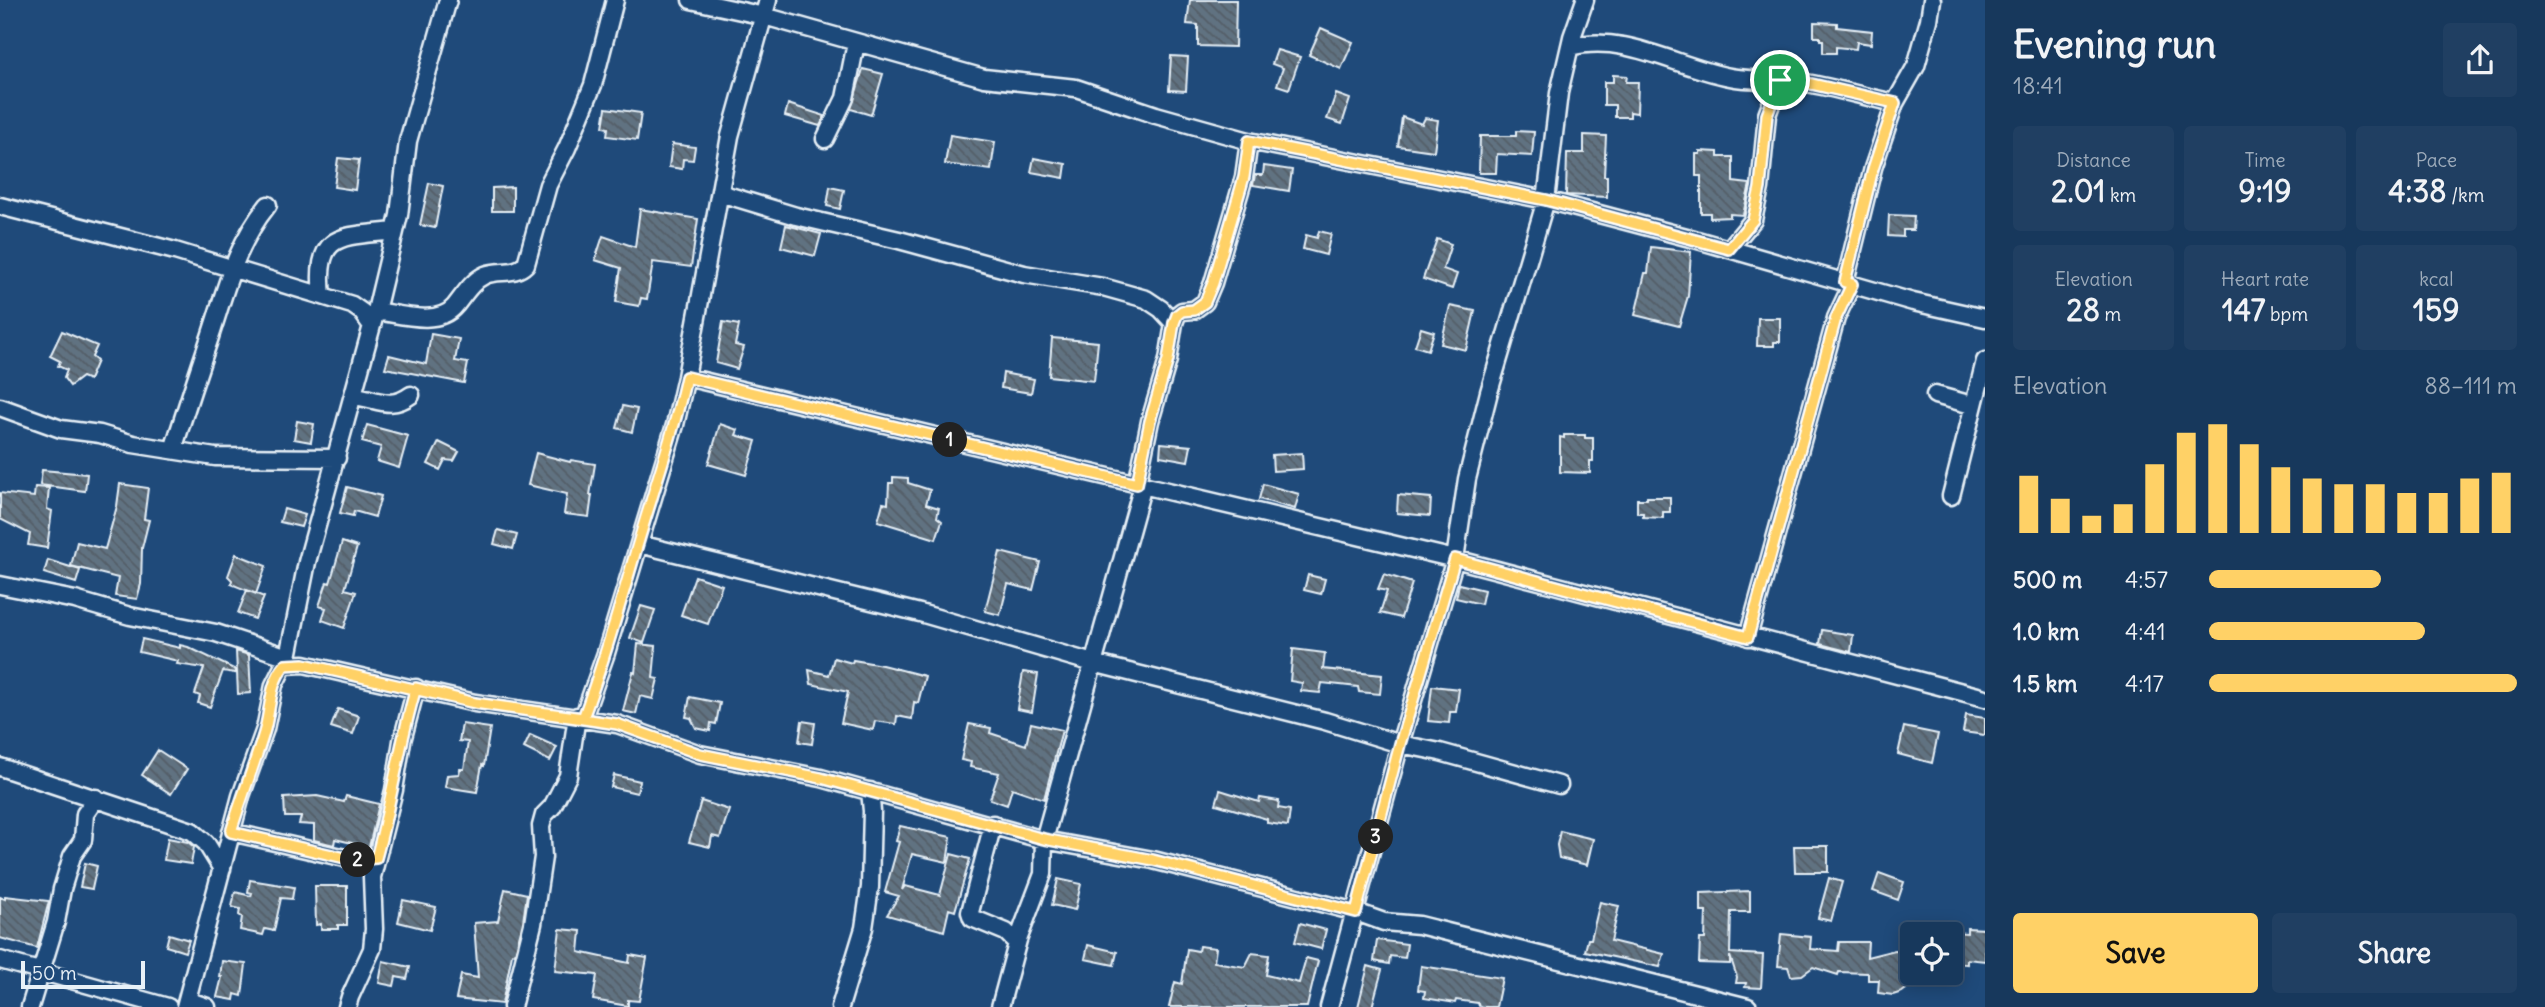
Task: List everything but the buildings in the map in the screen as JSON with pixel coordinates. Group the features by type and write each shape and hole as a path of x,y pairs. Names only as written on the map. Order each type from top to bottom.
{"street":[{"path":"207,1007 186,1003 231,832 265,729 274,685 287,661 307,562 337,458 395,231 408,141 448,0"},
{"path":"0,206 175,251 352,305 374,318 440,316 454,308 482,276 519,271 526,264 548,185 567,148 593,85 615,0"},
{"path":"691,0 764,16 984,78 1076,88 1156,115 1249,141 1546,200 1913,302 1985,318"},
{"path":"512,1007 533,924 543,856 541,826 544,815 552,807 568,776 580,717 606,653 664,464 686,377 730,136 768,0"},
{"path":"1329,1007 1400,744 1455,559 1467,479 1489,391 1546,200 1559,93 1585,0"},
{"path":"1748,637 1836,318 1849,283 1873,169 1895,103 1916,66 1932,0"},
{"path":"1570,47 1586,42 1618,45 1736,78 1807,83 1895,103"},
{"path":"825,139 845,98 856,43"},
{"path":"1729,249 1753,220 1760,188 1767,115 1780,80"},
{"path":"1000,1007 1017,943 1043,874 1044,839 1140,485 1150,421 1168,360 1174,323 1182,311 1194,310 1205,302 1213,283 1244,177 1249,141"},
{"path":"720,192 796,216 899,240 1024,274 1103,287 1146,299 1161,309 1174,323"},
{"path":"173,450 232,269 249,229 268,205"},
{"path":"322,296 320,262 333,242 354,235 395,231"},
{"path":"1951,496 1985,361"},
{"path":"686,377 1455,559 1985,698"},
{"path":"353,396 393,404 401,403 411,395"},
{"path":"1935,395 1972,405"},
{"path":"0,407 69,431 100,434 133,444 215,457 337,458"},
{"path":"639,544 920,613 1093,663 1325,721 1400,744 1440,752 1559,785"},
{"path":"0,585 216,633 292,663 311,665 475,703 617,724 700,754 821,778 1044,839 1153,860 1356,912 1384,922 1419,925 1748,1007"},
{"path":"347,1007 372,948 374,929 371,888 376,858 416,688"},
{"path":"0,766 192,831 206,843 222,869"},
{"path":"840,1007 864,928 870,887 870,791"},
{"path":"30,1007 72,856 83,840 85,814 96,798"},
{"path":"993,824 970,912 972,918 1006,932 1017,943"},
{"path":"231,832 354,860 376,858"},
{"path":"0,960 168,1007"}],"route":[{"path":"1780,80 1767,115 1760,188 1753,220 1729,249 1546,200 1249,141 1244,177 1213,283 1205,302 1194,310 1182,311 1174,323 1168,360 1150,421 1137,484 686,377 664,464 606,653 583,718 475,703 416,688 304,664 285,665 274,685 265,729 231,832 354,860 376,858 416,688 475,703 617,724 700,754 821,778 1044,839 1153,860 1356,912 1400,744 1455,559 1748,637 1836,318 1852,284 1845,282 1873,169 1895,103 1807,83 1780,80"}]}
